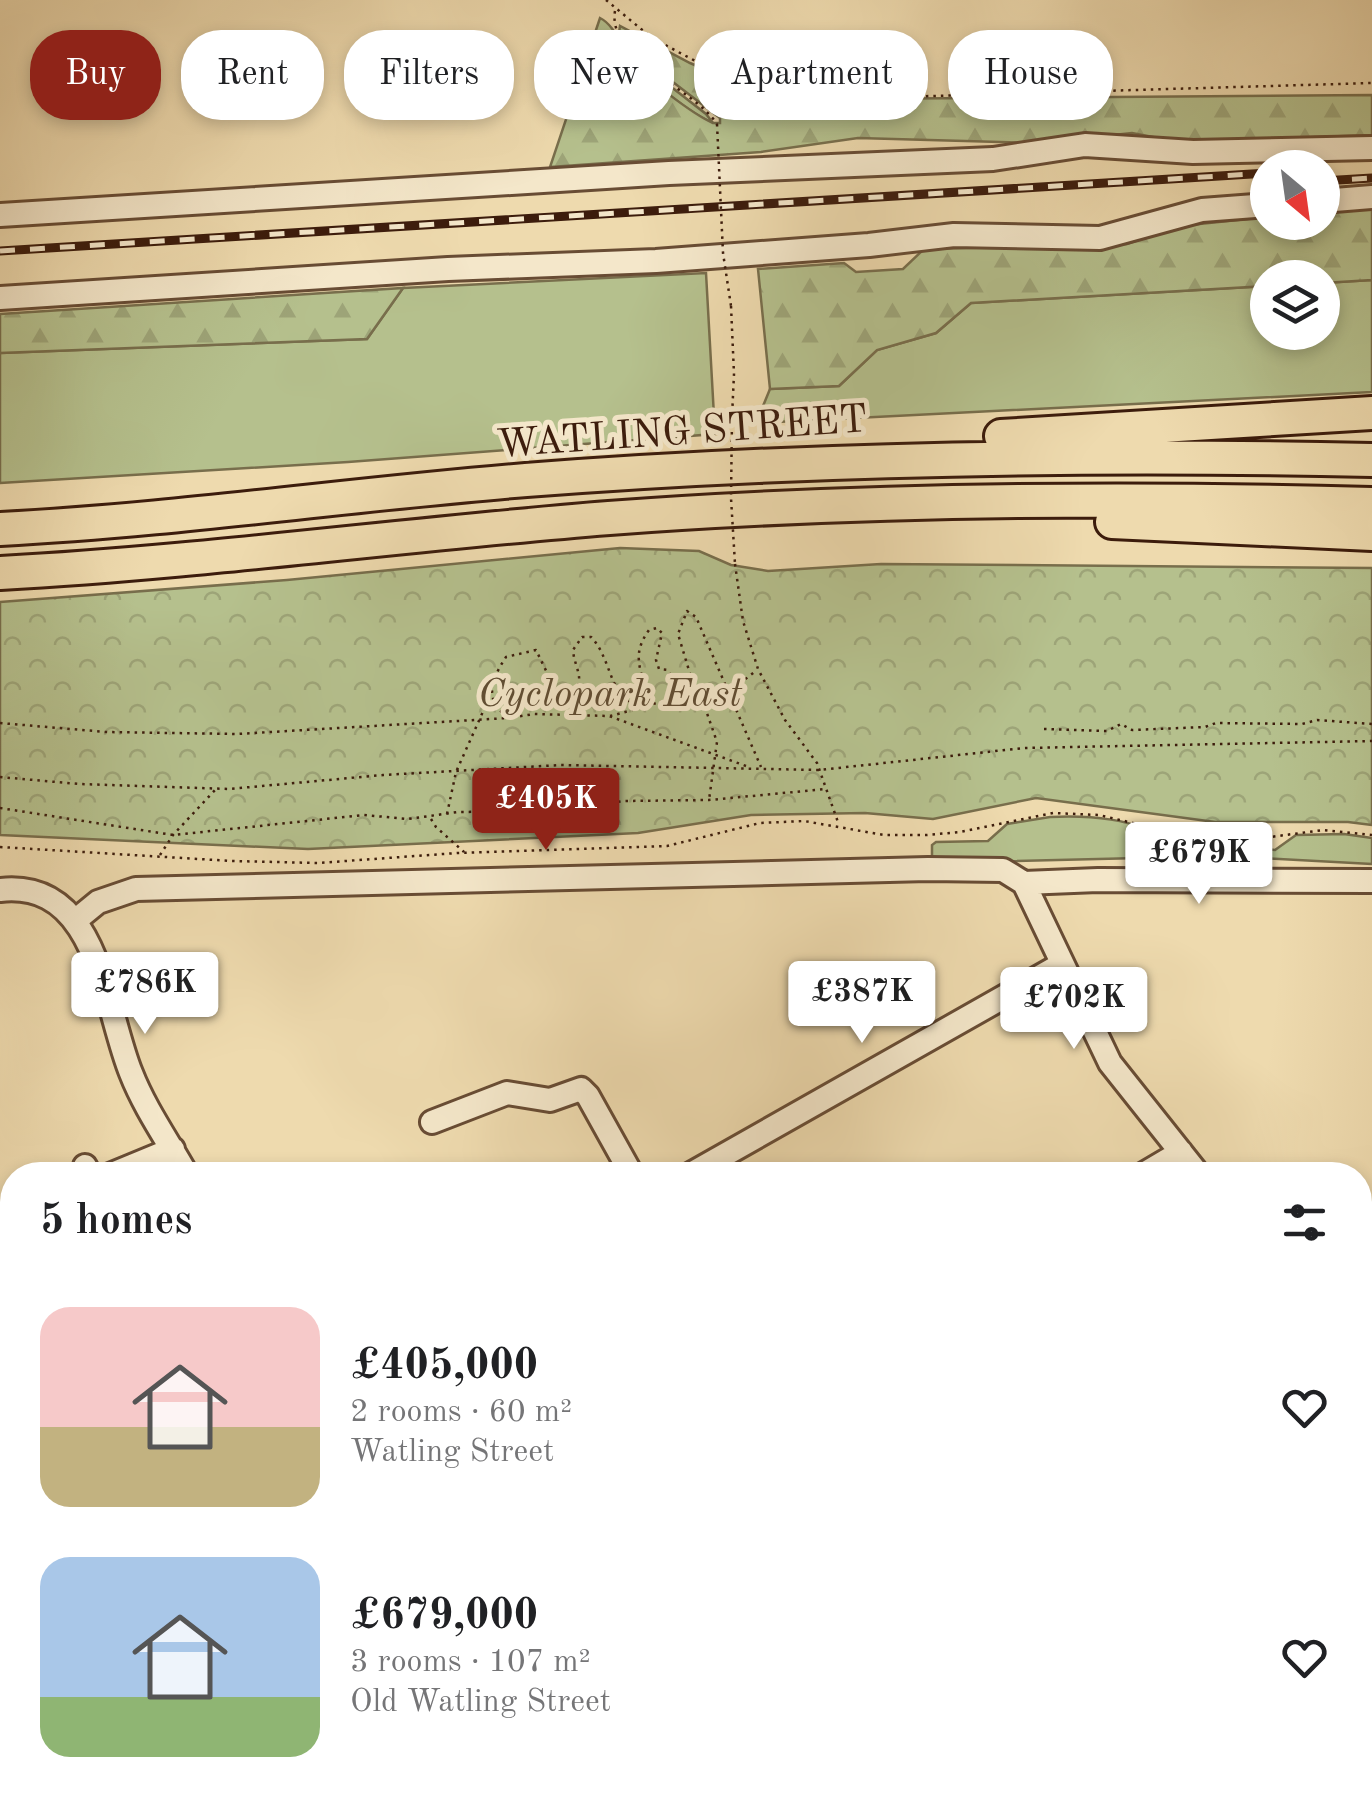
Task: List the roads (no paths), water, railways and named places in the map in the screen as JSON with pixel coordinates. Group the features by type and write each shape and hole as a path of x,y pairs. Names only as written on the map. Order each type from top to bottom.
{"highway":[{"path":"936,458 978,438 1372,413"},
{"name":"WATLING STREET","path":"0,530 523,480 936,458 1190,456 1372,460"},
{"path":"930,502 1074,520 1372,534"},
{"name":"WATLING STREET","path":"0,573 123,565 612,518 930,502 1372,504"}],"street":[{"path":"0,214 670,172 993,159 1085,144 1194,152 1372,148"},
{"path":"1340,200 1372,198"},
{"path":"0,298 448,269 656,261 870,246 954,235 1100,238 1202,210 1250,206"},
{"path":"76,920 98,902 136,889 1004,870 1024,883 1110,1063 1189,1162"},
{"path":"1024,883 1372,881"},
{"path":"0,890 41,894 76,920 90,945 115,1031 137,1088 180,1162"},
{"path":"712,1162 1062,964"},
{"path":"432,1122 507,1092 550,1100 580,1089 588,1096 625,1162"},
{"path":"142,1162 173,1149"},
{"path":"1164,1162 1181,1152"}],"railway":[{"path":"0,251 1250,174"},
{"path":"1340,180 1372,178"}],"park label":[{"name":"Cyclopark East","path":"610,692"}]}
